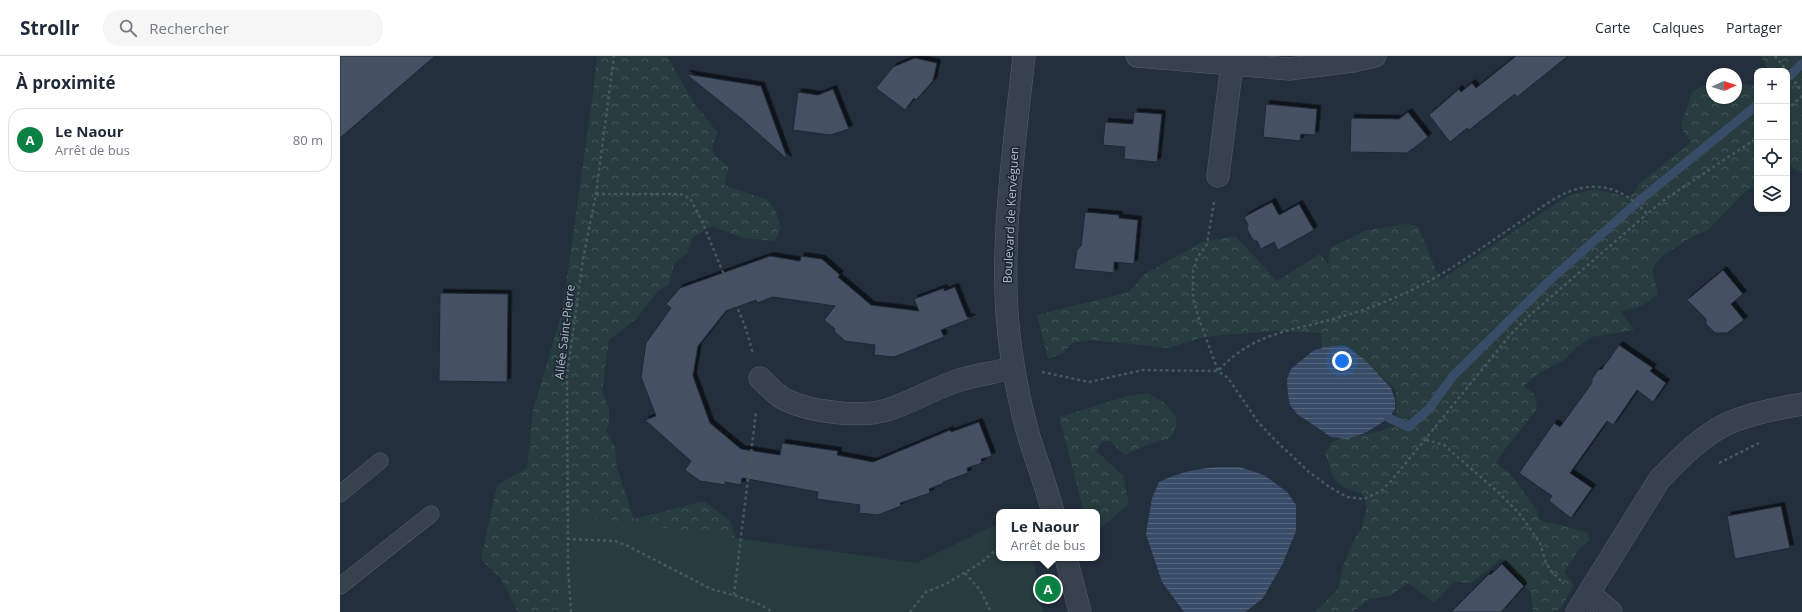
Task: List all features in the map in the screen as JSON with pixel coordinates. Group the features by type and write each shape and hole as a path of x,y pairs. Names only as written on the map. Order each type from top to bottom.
{"street":[{"name":"Boulevard de Kervéguen","path":"1024,56 1010,180 1007,250 1008,322 1013,368 1029,436 1044,479 1052,509"},
{"path":"1137,56 1233,60 1289,69 1353,61 1375,56"},
{"path":"1218,176 1233,60"},
{"path":"760,378 772,390 786,400 822,410 858,414 886,410 953,382 1013,368"},
{"path":"1611,612 1583,603 1659,480 1690,450 1715,431 1735,420 1802,404"},
{"path":"1067,561 1080,612"}],"lane":[{"path":"340,494 380,461"},
{"path":"340,586 431,514"}],"path":[{"name":"Allée Saint-Pierre","path":"571,612 567,539 567,376 584,259 596,194 614,56"},
{"path":"1775,56 1784,68"},
{"path":"1790,75 1802,91"},
{"path":"1790,107 1802,96"},
{"path":"1013,368 1029,369 1068,379 1088,382 1143,370 1218,372 1228,378 1258,422 1309,472 1347,497 1364,499 1381,491 1392,480 1511,334 1529,316 1647,214 1754,140"},
{"path":"1218,176 1207,244 1197,258 1193,272 1193,298 1218,372"},
{"path":"1218,372 1230,358 1264,338 1364,309 1405,293 1429,281 1566,193 1580,188 1606,187 1637,202 1647,214"},
{"path":"596,194 680,194 690,198 702,221 746,329 760,378 734,595"},
{"path":"1426,440 1444,445 1520,512 1540,543 1545,560 1550,570 1583,603"},
{"path":"1716,464 1763,441"},
{"path":"567,539 615,541 711,589 759,604 773,612"},
{"path":"910,612 926,592 946,584 965,573 982,562 996,550"},
{"path":"965,573 980,590 991,612"}],"green space":[{"path":"597,56 667,56 693,102 718,133 712,149 713,153 729,167 724,185 768,200 776,212 781,227 775,241 743,238 712,226 692,238 688,252 674,264 669,285 658,291 637,318 609,340 602,392 609,408 609,422 606,431 615,447 617,468 634,519 704,501 730,521 738,547 726,612 518,612 501,579 481,559 497,485 527,468 533,410 562,313"},
{"path":"1761,56 1802,56 1802,173 1790,166 1790,68 1767,68"},
{"path":"1742,84 1754,86 1754,186 1746,191 1708,230 1688,239 1661,257 1652,268 1658,294 1642,306 1620,311 1634,330 1592,337 1577,347 1563,361 1539,373 1524,386 1535,395 1537,409 1502,453 1496,464 1509,472 1538,512 1539,519 1544,522 1554,523 1588,532 1589,541 1580,548 1564,572 1574,585 1563,605 1556,611 1533,612 1531,593 1502,559 1471,583 1454,582 1434,603 1408,583 1390,596 1369,599 1353,612 1315,612 1338,589 1343,566 1355,538 1362,528 1367,507 1362,493 1344,487 1333,477 1325,454 1330,444 1339,439 1380,431 1397,425 1396,390 1381,375 1352,367 1322,349 1321,333 1272,331 1225,335 1200,338 1169,348 1091,340 1072,343 1063,353 1048,359 1037,315 1129,292 1145,274 1202,242 1235,236 1277,281 1320,254 1328,264 1330,248 1365,231 1406,224 1418,226 1440,280 1566,197 1594,189 1627,198 1634,193 1639,184 1691,142 1684,133 1681,124 1693,91 1705,85 1706,104 1742,104"},
{"path":"1148,393 1165,403 1176,417 1176,426 1173,434 1168,439 1149,444 1125,455 1110,441 1102,441 1096,451 1123,476 1129,504 1100,528 1100,509 1083,509 1059,417 1128,396"},
{"path":"558,513 916,563 996,524 996,561 1034,561 1043,612 561,612"}],"water":[{"path":"1332,346 1345,346 1364,359 1391,388 1395,400 1395,409 1389,418 1367,432 1348,439 1331,437 1297,414 1290,405 1288,395 1287,379 1291,369 1314,350"},
{"path":"1219,467 1239,467 1264,475 1287,492 1296,505 1296,531 1282,565 1263,598 1245,612 1184,612 1162,582 1146,534 1152,498 1159,482 1188,472"}],"building":[{"path":"340,56 435,56 340,138"},
{"path":"1516,56 1568,56 1517,97 1515,94 1469,130 1467,128 1450,142 1429,115 1459,89 1461,92 1472,83 1476,88"},
{"path":"915,58 937,63 933,81 916,100 914,98 905,110 876,88 893,67"},
{"path":"686,74 761,86 788,160 742,119"},
{"path":"833,89 849,129 830,135 793,130 798,92 818,95"},
{"path":"1266,104 1317,109 1315,135 1301,134 1300,141 1263,137"},
{"path":"1134,112 1162,114 1157,162 1124,159 1125,147 1103,145 1105,122 1133,124"},
{"path":"1408,112 1428,137 1407,153 1350,152 1351,118 1399,119"},
{"path":"1272,202 1279,215 1299,204 1314,230 1278,250 1274,242 1261,249 1257,241 1253,240 1247,229 1248,225 1244,217"},
{"path":"1085,212 1119,215 1119,218 1138,220 1134,264 1114,262 1114,273 1074,269 1077,250 1081,246"},
{"path":"770,256 800,261 801,256 822,259 840,275 838,277 871,305 919,311 914,299 944,288 944,291 955,287 967,317 972,318 941,330 944,337 894,357 874,355 875,345 845,341 834,331 835,329 824,320 835,306 773,297 757,303 756,300 726,311 698,346 693,376 710,423 741,449 780,455 782,443 838,451 837,455 873,462 950,430 951,432 979,422 992,456 981,459 982,463 967,468 968,473 929,489 930,493 900,503 901,506 878,515 859,513 860,505 817,499 818,492 742,478 741,485 725,482 725,485 700,481 685,470 691,461 645,420 656,416 641,377 646,343 671,308 666,304 680,288"},
{"path":"1723,270 1743,294 1731,304 1744,320 1727,333 1715,333 1706,324 1706,319 1687,300"},
{"path":"440,293 508,294 507,382 439,381"},
{"path":"1619,345 1653,368 1650,371 1666,383 1653,402 1637,390 1613,425 1607,421 1570,473 1592,488 1571,518 1549,501 1552,496 1519,473 1554,423 1560,427 1592,383 1592,379 1598,370 1602,369"},
{"path":"1781,506 1790,548 1735,559 1727,516"},
{"path":"1502,564 1524,586 1501,612 1451,612 1489,574 1490,575"}],"waterway":[{"path":"1790,75 1802,64"},
{"path":"1389,418 1408,427 1429,409 1453,376 1549,281 1640,200 1754,107"}],"place":[{"name":"Le Naour","path":"1048,589"}]}
